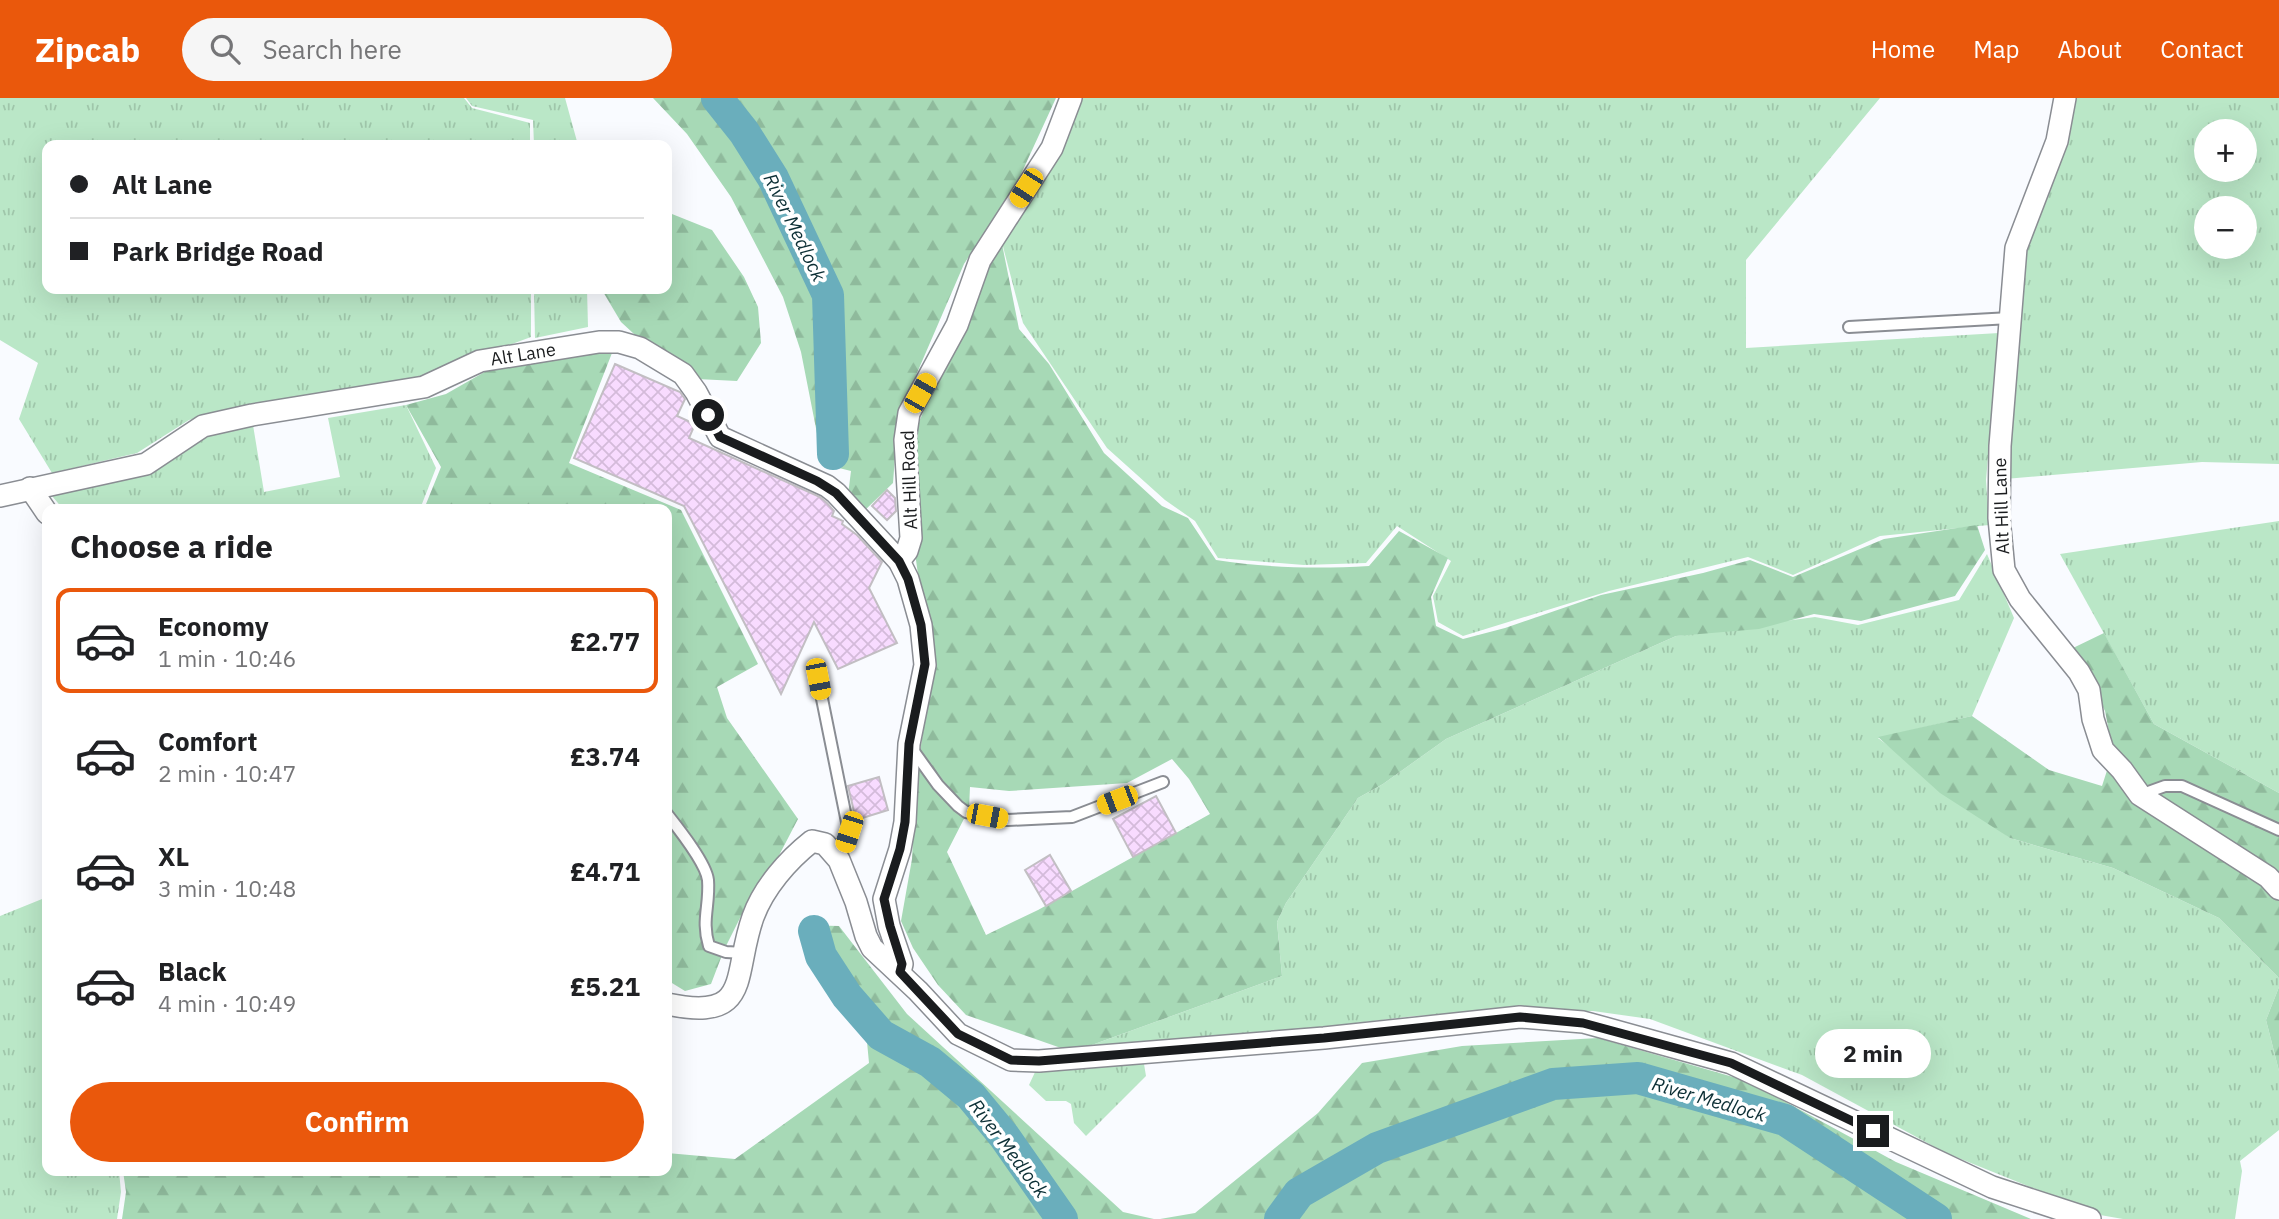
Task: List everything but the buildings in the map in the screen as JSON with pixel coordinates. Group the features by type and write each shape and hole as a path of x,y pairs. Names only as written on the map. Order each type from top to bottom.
{"street":[{"name":"Alt Hill Road","path":"899,561 907,551 911,538 905,440 909,413 957,325 980,260 1052,148 1071,98"},
{"name":"Alt Hill Lane","path":"2065,98 2057,141 2016,248 2000,446 1999,518 2004,570 2020,599 2079,672 2089,690 2093,719 2103,750 2122,770 2140,796 2268,877 2279,889"},
{"name":"Alt Lane","path":"0,496 146,464 203,426 252,415 424,387 480,360 599,342 619,342 640,348 683,374 720,437 817,481 836,493 899,561"},
{"path":"30,488 42,506"},
{"path":"899,561 908,579 924,643 925,664 909,744 905,822 900,849 884,899 891,933 902,964 900,972"},
{"path":"672,1005 713,1009 730,998 754,915 791,858 812,841 825,844 839,860 872,948 900,972 958,1034 1011,1060 1039,1061 1297,1041 1520,1017 1583,1023 1731,1063 1992,1187 2091,1219"}],"lane":[{"path":"1849,327 2010,318"},
{"path":"818,679 849,832 839,860"},
{"path":"909,744 938,785 958,806 966,812 1008,820 1072,817 1163,782"},
{"path":"2140,796 2165,786 2182,786 2279,830"},
{"path":"672,821 708,877 704,927 709,946 726,952 744,953"}],"green space":[{"path":"0,98 464,98 472,108 530,123 530,140 42,140 42,294 531,294 531,337 408,383 252,404 189,420 137,453 52,473 19,419 38,363 0,340"},
{"path":"466,98 565,98 577,140 534,140 533,120 472,106"},
{"path":"653,98 1056,98 1016,185 964,264 898,417 893,483 863,512 848,495 851,471 823,464 801,352 783,297 731,197 687,134"},
{"path":"1079,98 1880,98 1746,260 1746,348 1999,333 1986,480 1989,525 1880,536 1793,575 1748,557 1609,591 1463,636 1438,622 1433,596 1451,561 1397,526 1366,563 1304,565 1218,558 1195,521 1165,500 1107,448 1023,323 1001,239"},
{"path":"2073,98 2279,98 2279,464 2202,462 2005,479 2024,253"},
{"path":"672,214 712,230 744,277 758,307 761,343 737,381 697,379 646,345 621,322 604,294 672,294"},
{"path":"1001,239 1019,329 1049,364 1104,453 1162,506 1188,518 1216,560 1292,567 1369,566 1399,531 1448,558 1431,597 1436,626 1463,639 1505,628 1601,595 1750,560 1793,577 1884,539 1977,525 1985,550 1955,596 1861,621 1814,614 1759,629 1676,636 1446,739 1383,784 1358,798 1286,903 1277,922 1282,976 1089,1046 1061,1048 966,1015 938,985 913,948 901,921 912,859 916,778 932,674 915,553 912,439 984,266","holes":["1172,759 1189,779 1210,814 1038,910 986,935 947,852 969,809 970,787 1009,791 1127,783"]},
{"path":"534,294 587,294 588,327 535,338"},
{"path":"612,353 569,463 667,504 426,504 441,467 406,405 446,394 488,370 543,357"},
{"path":"406,405 436,468 422,504 59,504 52,496 147,469 208,429 253,425 264,492 340,477 328,418"},
{"path":"672,506 681,510 758,664 717,687 727,718 798,819 774,865 741,916 711,984 685,991 672,983"},
{"path":"2279,521 2279,793 2154,724 2060,554"},
{"path":"1987,554 2014,618 1972,716 1878,738 2010,838 2113,868 2219,918 2279,978 2279,987 2266,1020 2279,1071 2279,1130 2240,1161 2242,1171 2235,1219 2123,1219 2100,1215 1946,1153 1802,1075 1650,1019 1593,1011 1415,1016 1271,1033 1089,1046 1282,976 1277,922 1286,903 1358,798 1383,784 1446,739 1676,636 1815,617 1858,625 1959,600"},
{"path":"2104,633 2154,724 2279,793 2279,978 2219,918 2113,868 2010,838 1940,793 1878,737 1972,716 2049,770 2102,786 2113,752 2105,711 2073,648"},
{"path":"42,899 42,1176 119,1176 121,1192 117,1219 0,1219 0,916"},
{"path":"802,925 839,926 907,1014 1123,1212 1154,1219 122,1219 126,1192 124,1176 672,1176 672,1153 735,1159 869,1063 864,1010"},
{"path":"2279,987 2279,1071 2266,1020"},
{"path":"1598,1038 1747,1081 1896,1162 2031,1219 1160,1219 1195,1213 1318,1113 1362,1063 1462,1046"},
{"path":"1144,1064 1146,1076 1086,1136 1074,1123 1071,1104 1066,1101 1046,1101 1029,1085 1036,1070"}],"waterway":[{"name":"River Medlock","path":"717,98 744,132 773,178 828,295 833,454"},
{"name":"River Medlock","path":"814,931 821,956 847,996 881,1035 930,1062 971,1096 1004,1136 1062,1219"},
{"name":"River Medlock","path":"1280,1219 1299,1193 1377,1148 1553,1084 1638,1078 1785,1120 1936,1219"},
{"name":"River Medlock","path":"1057,1219 1061,1217"}],"route":[{"path":"708,415 720,437 817,481 836,493 899,561 908,579 921,625 925,664 909,744 905,822 900,849 884,899 902,964 900,972 958,1034 1011,1060 1039,1061 1324,1038 1520,1017 1583,1023 1731,1063 1873,1131"}]}
